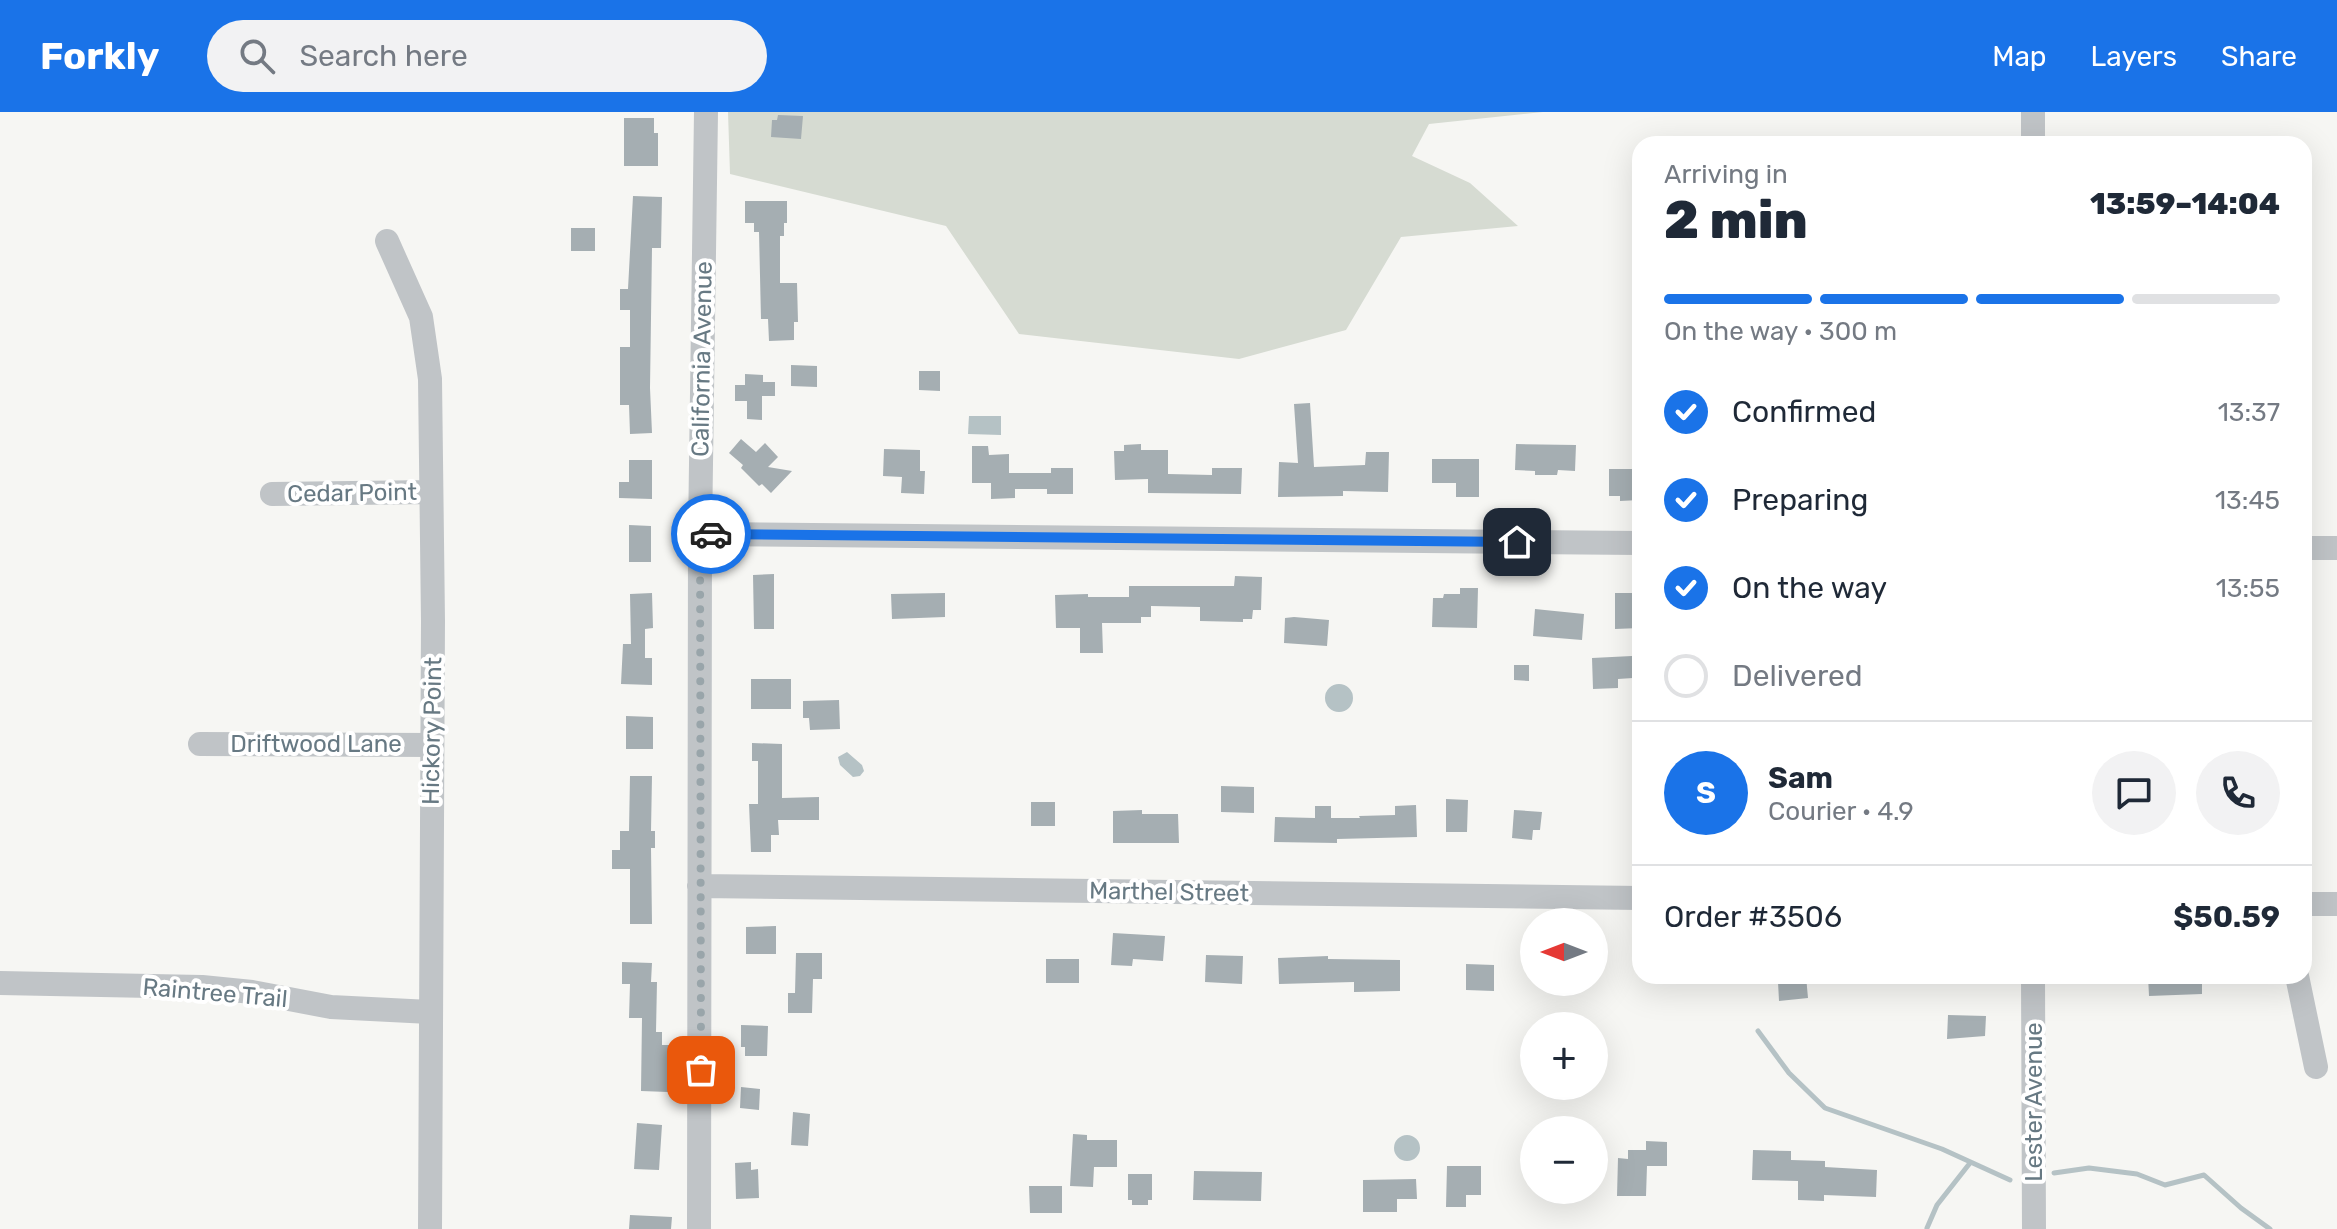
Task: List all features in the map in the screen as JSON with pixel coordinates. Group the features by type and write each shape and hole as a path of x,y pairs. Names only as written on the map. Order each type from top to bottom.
{"street":[{"name":"California Avenue","path":"699,1229 700,534 706,112"},
{"path":"2033,112 2033,136"},
{"name":"Hickory Point","path":"387,241 408,283 425,335 430,379 430,1229"},
{"name":"Cedar Point","path":"272,494 431,492"},
{"path":"700,534 1632,543"},
{"path":"2312,548 2337,548"},
{"name":"Driftwood Lane","path":"200,744 432,745"},
{"name":"Marthel Street","path":"699,886 1632,898"},
{"path":"2312,904 2337,904"},
{"name":"Raintree Trail","path":"0,983 202,987 252,992 331,1007 430,1012"},
{"name":"Lester Avenue","path":"2033,984 2034,1229"},
{"path":"2299,984 2316,1067"}],"shaded area":[{"path":"728,112 1543,112 1429,124 1412,156 1470,183 1518,226 1401,237 1346,330 1239,359 1019,334 946,226 730,174"},
{"path":"969,416 1001,416 1001,435 968,434"},
{"path":"1339,684 1349,688 1353,698 1349,708 1339,712 1329,708 1325,698 1329,688"},
{"path":"847,752 862,765 864,771 860,776 853,777 840,765 838,757"},
{"path":"1407,1135 1416,1139 1420,1148 1416,1157 1407,1161 1398,1157 1394,1148 1398,1139"}],"building":[{"path":"778,115 803,116 801,139 771,137 772,120 777,120"},
{"path":"624,118 654,118 654,133 658,133 658,166 624,166"},
{"path":"633,196 662,197 661,248 652,248 652,433 630,434 629,405 620,405 620,347 630,347 630,310 620,310 620,289 628,289"},
{"path":"745,201 787,201 787,223 784,223 784,236 780,236 780,283 797,283 798,322 794,322 794,340 769,341 768,319 761,319 759,232 754,232 754,223 745,223"},
{"path":"571,228 595,228 595,251 571,251"},
{"path":"791,365 817,366 817,387 791,386"},
{"path":"919,371 940,371 940,391 919,390"},
{"path":"745,374 763,375 763,382 775,382 775,396 762,396 762,420 747,419 747,401 735,401 735,385 745,385"},
{"path":"1310,403 1314,467 1365,465 1366,452 1389,452 1388,492 1343,491 1343,496 1278,497 1279,462 1298,463 1294,404"},
{"path":"741,439 756,452 765,443 778,457 768,467 792,471 771,493 762,484 759,486 729,453"},
{"path":"1141,444 1141,450 1168,450 1168,474 1212,475 1212,468 1242,468 1241,494 1148,493 1148,479 1115,480 1114,451 1124,451 1124,445"},
{"path":"1516,444 1576,445 1575,471 1558,470 1557,475 1535,475 1535,471 1515,470"},
{"path":"972,446 988,446 989,455 1009,454 1009,473 1051,473 1051,468 1073,468 1073,494 1047,494 1047,489 1015,489 1015,498 991,499 991,483 972,483"},
{"path":"884,449 920,450 920,471 925,471 924,494 901,493 902,477 883,476"},
{"path":"1432,459 1479,459 1479,497 1456,497 1456,483 1432,483"},
{"path":"629,460 652,460 652,499 619,498 619,482 629,482"},
{"path":"1609,469 1632,469 1632,500 1620,501 1620,496 1609,496"},
{"path":"629,525 651,526 651,562 629,562"},
{"path":"774,574 774,629 754,629 753,575"},
{"path":"1235,576 1262,577 1261,610 1253,610 1252,619 1243,619 1243,622 1200,621 1200,607 1151,606 1151,617 1141,617 1141,623 1102,623 1103,653 1080,653 1080,628 1056,628 1055,595 1129,597 1129,586 1234,586"},
{"path":"1460,588 1478,588 1477,628 1432,627 1433,598 1460,594"},
{"path":"652,593 653,628 645,629 645,658 652,658 652,685 621,684 623,644 631,644 630,594"},
{"path":"945,593 945,617 892,619 891,594"},
{"path":"1615,593 1632,593 1632,628 1615,629"},
{"path":"1535,609 1584,614 1582,640 1533,636"},
{"path":"1285,618 1329,620 1327,646 1284,643"},
{"path":"1632,656 1632,678 1618,679 1618,688 1593,689 1592,658"},
{"path":"1514,665 1529,665 1529,681 1514,680"},
{"path":"751,679 791,679 791,709 751,709"},
{"path":"839,700 840,729 810,730 809,718 803,718 803,701"},
{"path":"626,716 653,717 653,749 626,749"},
{"path":"752,743 782,744 782,798 819,797 819,820 778,820 779,835 771,835 771,852 751,852 749,804 758,804 758,761 752,761"},
{"path":"630,776 652,776 651,831 655,831 655,848 651,848 652,924 630,924 630,869 612,869 612,850 620,850 620,831 629,831"},
{"path":"1221,786 1254,787 1254,813 1221,812"},
{"path":"1446,799 1468,800 1467,832 1446,832"},
{"path":"1031,802 1055,802 1055,826 1031,826"},
{"path":"1416,805 1417,837 1337,839 1337,843 1274,842 1275,817 1315,818 1315,806 1331,806 1331,818 1360,818 1395,815 1395,806"},
{"path":"1142,810 1142,814 1178,814 1179,843 1113,843 1113,811"},
{"path":"1514,810 1542,812 1540,830 1533,830 1532,840 1512,838"},
{"path":"776,926 776,954 746,954 746,927"},
{"path":"1113,933 1165,936 1163,961 1133,959 1132,966 1111,965"},
{"path":"796,953 822,953 822,979 813,979 812,1013 788,1013 788,993 795,993"},
{"path":"1206,955 1243,956 1242,984 1205,982"},
{"path":"1328,956 1328,959 1400,960 1400,991 1354,992 1354,982 1279,984 1278,958"},
{"path":"1046,959 1079,959 1079,983 1046,983"},
{"path":"622,962 652,963 651,982 657,982 656,1032 662,1032 662,1045 670,1045 668,1092 641,1091 642,1018 629,1018 630,984 622,984"},
{"path":"1466,964 1494,965 1494,991 1466,990"},
{"path":"1778,984 1807,984 1808,998 1779,1001"},
{"path":"2148,984 2202,984 2202,994 2149,996"},
{"path":"1948,1015 1986,1016 1985,1036 1947,1039"},
{"path":"741,1025 768,1026 767,1056 745,1056 745,1047 741,1047"},
{"path":"741,1087 760,1089 759,1110 740,1108"},
{"path":"793,1112 810,1114 808,1146 791,1145"},
{"path":"637,1123 662,1125 659,1170 634,1169"},
{"path":"1073,1134 1087,1135 1087,1140 1117,1140 1117,1167 1094,1167 1093,1187 1070,1186"},
{"path":"1646,1141 1667,1142 1667,1166 1647,1166 1646,1196 1617,1196 1618,1158 1628,1159 1628,1150 1646,1150"},
{"path":"1753,1150 1791,1151 1791,1160 1825,1161 1825,1167 1877,1170 1876,1197 1824,1195 1824,1201 1798,1200 1798,1181 1752,1180"},
{"path":"751,1162 751,1170 758,1169 759,1198 736,1199 735,1163"},
{"path":"1447,1166 1481,1166 1481,1195 1466,1195 1466,1207 1446,1207"},
{"path":"1194,1171 1262,1172 1261,1201 1193,1200"},
{"path":"1128,1174 1152,1174 1152,1200 1148,1200 1148,1205 1132,1205 1132,1200 1128,1200"},
{"path":"1416,1179 1417,1199 1397,1199 1397,1212 1363,1212 1363,1180"},
{"path":"1029,1186 1062,1186 1062,1213 1030,1213"},
{"path":"630,1215 672,1217 671,1229 629,1229"}],"waterway":[{"path":"1758,1031 1789,1073 1825,1108 1942,1149 2010,1180"},
{"path":"1927,1228 1937,1205 1970,1163"},
{"path":"2054,1173 2089,1168 2137,1174 2165,1185 2204,1175 2270,1229"}],"way so far":[{"path":"701,1070 698,924 700,534 711,534"}],"route":[{"path":"711,534 1517,542"}]}
